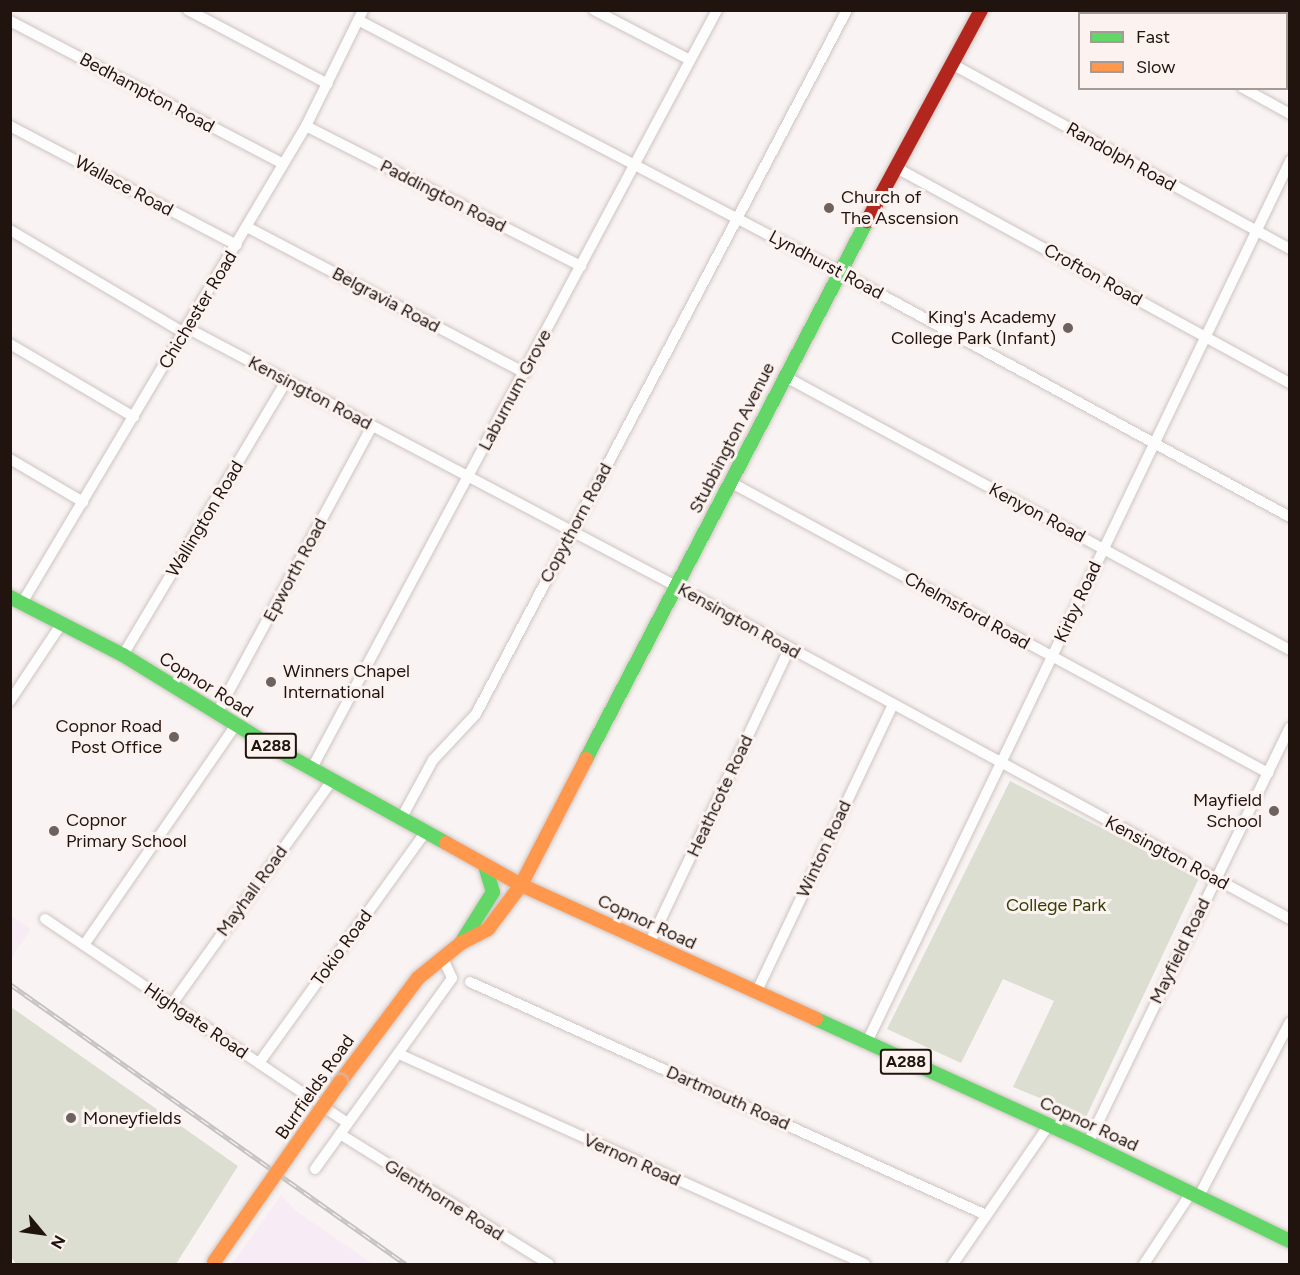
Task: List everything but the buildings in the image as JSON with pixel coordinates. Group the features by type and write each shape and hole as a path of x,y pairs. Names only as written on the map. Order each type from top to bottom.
{"street":[{"path":"188,10 328,84"},
{"path":"594,10 690,60"},
{"name":"Laburnum Grove","path":"312,768 717,10"},
{"name":"Copythorn Road","path":"402,817 433,760 476,714 847,10"},
{"name":"Stubbington Avenue","path":"521,885 838,272 981,10"},
{"name":"Chichester Road","path":"16,600 83,502 237,245 306,126 361,15"},
{"name":"Lyndhurst Road","path":"361,15 1290,517"},
{"name":"Bedhampton Road","path":"10,21 284,164"},
{"name":"Randolph Road","path":"952,64 1290,249"},
{"path":"1247,90 1290,114"},
{"name":"Wallace Road","path":"10,126 237,245"},
{"name":"Paddington Road","path":"306,126 581,266"},
{"name":"Kirby Road","path":"866,1044 1290,161"},
{"name":"Crofton Road","path":"895,167 1290,383"},
{"name":"Belgravia Road","path":"247,227 525,373"},
{"name":"Kensington Road","path":"10,230 185,330 572,530 1000,764 1290,919"},
{"path":"10,344 134,417"},
{"name":"Kenyon Road","path":"784,376 1290,650"},
{"name":"Wallington Road","path":"123,655 286,382"},
{"name":"Epworth Road","path":"217,713 372,426"},
{"path":"10,459 83,502"},
{"name":"Chelmsford Road","path":"730,482 1268,773"},
{"name":"Copnor Road","path":"16,600 123,655 236,725 521,885 650,942 866,1044 1089,1143 1290,1241"},
{"path":"10,701 62,623"},
{"name":"Heathcote Road","path":"650,942 789,649"},
{"name":"Winton Road","path":"756,993 893,705"},
{"path":"84,945 236,725"},
{"name":"Mayfield Road","path":"1089,1143 1290,727"},
{"name":"Mayhall Road","path":"172,1004 333,779"},
{"name":"Tokio Road","path":"259,1063 425,833"},
{"name":"Burrfields Road","path":"461,943 494,892 485,866"},
{"name":"Burrfields Road","path":"213,1263 402,997 442,957 461,943 488,929 521,885"},
{"name":"Highgate Road","path":"45,918 348,1124"},
{"path":"315,1169 452,978 442,957"},
{"name":"Dartmouth Road","path":"470,982 986,1215"},
{"path":"1144,1264 1195,1194 1290,1022"},
{"name":"Vernon Road","path":"399,1054 865,1264"},
{"path":"953,1264 1049,1125"},
{"name":"Glenthorne Road","path":"340,1134 549,1264"}],"shaded area":[{"path":"11,915 31,929 11,958"},
{"path":"281,1195 295,1210 373,1264 232,1264"}],"green space":[{"name":"College Park","path":"1010,781 1199,878 1086,1117 1013,1087 1054,1001 1003,979 961,1063 887,1029"},
{"path":"11,1007 238,1166 176,1264 16,1264 10,1255"}],"railway":[{"path":"10,984 406,1264"}],"traffic: fast":[{"path":"586,759 867,221"},
{"path":"10,597 123,655 276,749 446,843"},
{"path":"461,943 493,892 485,866"},
{"path":"816,1019 1088,1143 1290,1241"}],"traffic: slow":[{"path":"340,1082 418,978 461,943 488,929 521,885 586,759"},
{"path":"446,843 521,885 816,1019"},
{"path":"214,1262 340,1082"}],"traffic: jam":[{"path":"867,221 981,10"}],"place":[{"name":"Church of The Ascension","path":"829,208"},
{"name":"King's Academy College Park (Infant)","path":"1068,328"},
{"name":"Winners Chapel International","path":"271,682"},
{"name":"Copnor Road Post Office","path":"174,737"},
{"name":"Mayfield School","path":"1274,811"},
{"name":"Copnor Primary School","path":"54,831"},
{"name":"Moneyfields","path":"71,1118"}]}
